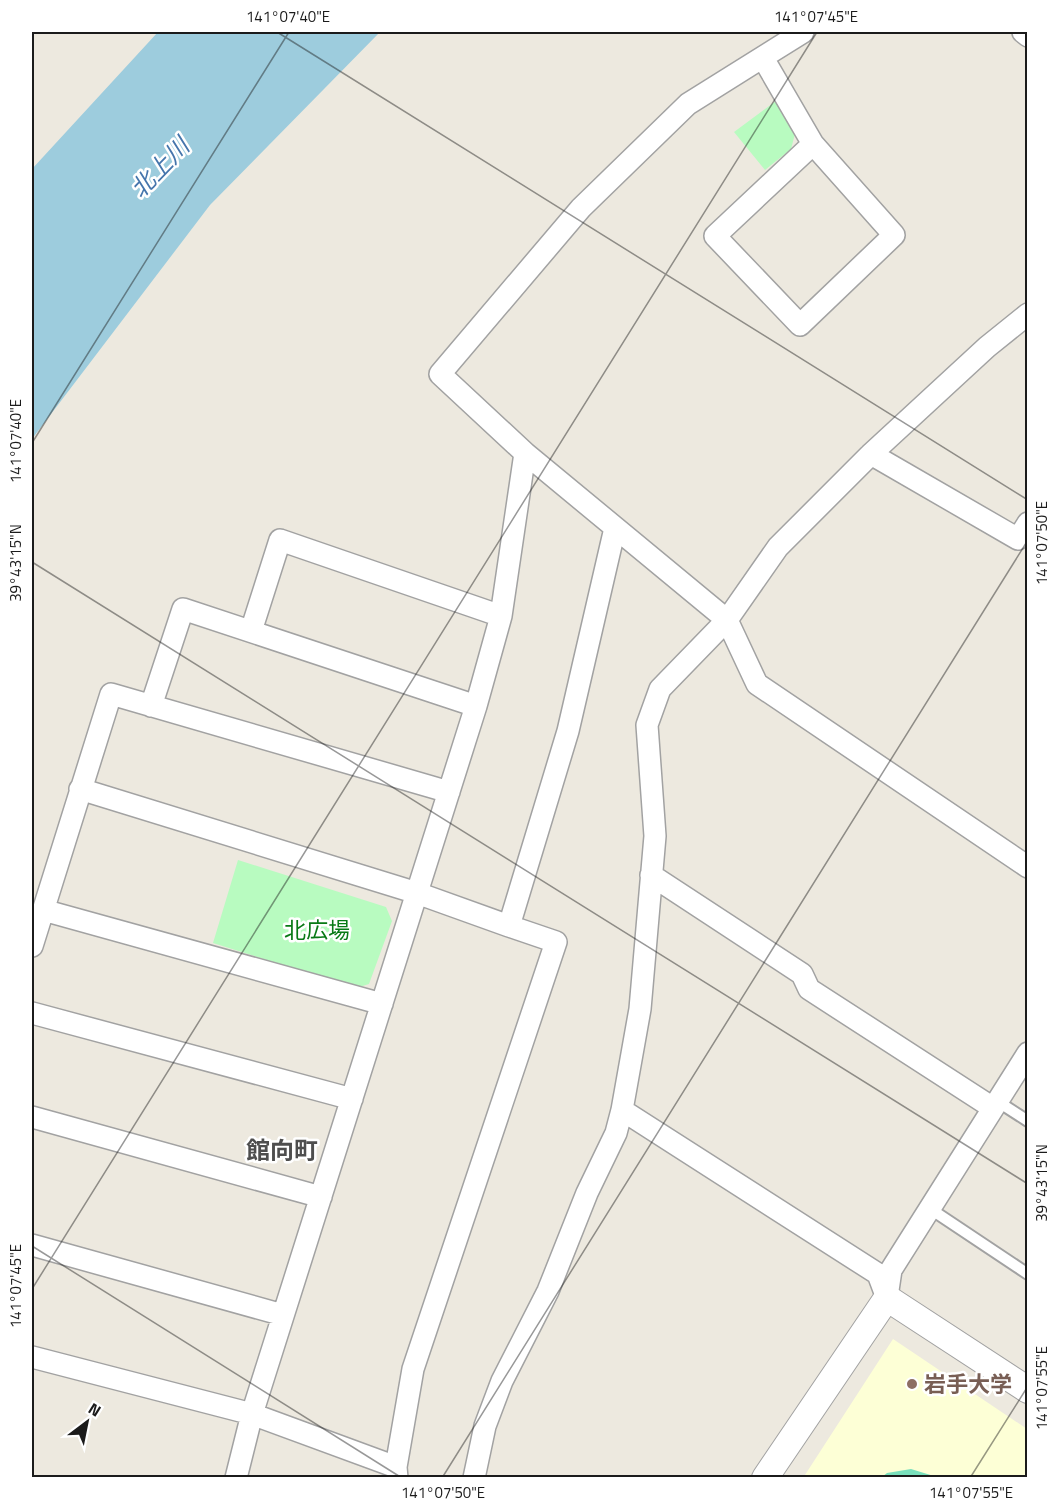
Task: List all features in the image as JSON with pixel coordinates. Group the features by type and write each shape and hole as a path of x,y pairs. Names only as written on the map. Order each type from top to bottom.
{"street":[{"path":"803,32 688,104 581,208 440,374 525,453 727,620 757,684 1028,867"},
{"path":"1023,32 1028,36"},
{"path":"763,58 813,144 894,235 800,325 715,236 813,144"},
{"path":"474,1478 485,1426 502,1381 548,1291 587,1193 616,1133 622,1110 640,1010 655,836 647,725 660,689 727,620 778,547 871,454 987,347 1028,314"},
{"path":"236,1478 252,1414 476,706 501,616 525,453"},
{"path":"871,454 1018,539 1028,523"},
{"path":"509,926 568,731 615,528"},
{"path":"251,631 280,540 501,616"},
{"path":"151,706 183,609 476,706"},
{"path":"32,946 111,694 448,792"},
{"path":"32,1357 252,1414 396,1472 413,1369 556,942 417,893 80,789"},
{"path":"651,875 802,974 809,989 995,1104"},
{"path":"43,910 382,1004"},
{"path":"32,1013 352,1099"},
{"path":"765,1478 887,1298 891,1270 1028,1053"},
{"path":"622,1110 878,1274 887,1298 1028,1390"},
{"path":"32,1117 321,1197"},
{"path":"32,1245 284,1315"}],"lane":[{"path":"995,1104 1028,1121"},
{"path":"929,1208 1028,1274"}],"shaded area":[{"name":"岩手大学","path":"893,1339 1027,1429 1027,1477 803,1478"}],"green space":[{"path":"776,101 795,134 791,149 765,170 734,132"},
{"name":"北広場","path":"238,860 386,907 392,921 369,984 356,988 213,943"},
{"path":"911,1469 937,1477 882,1477 887,1473"}],"water":[{"name":"北上川","path":"158,32 380,32 210,205 32,439 32,169"}],"place":[{"name":"岩手大学","path":"912,1384"}],"district":[{"name":"館向町","path":"282,1151"}]}
